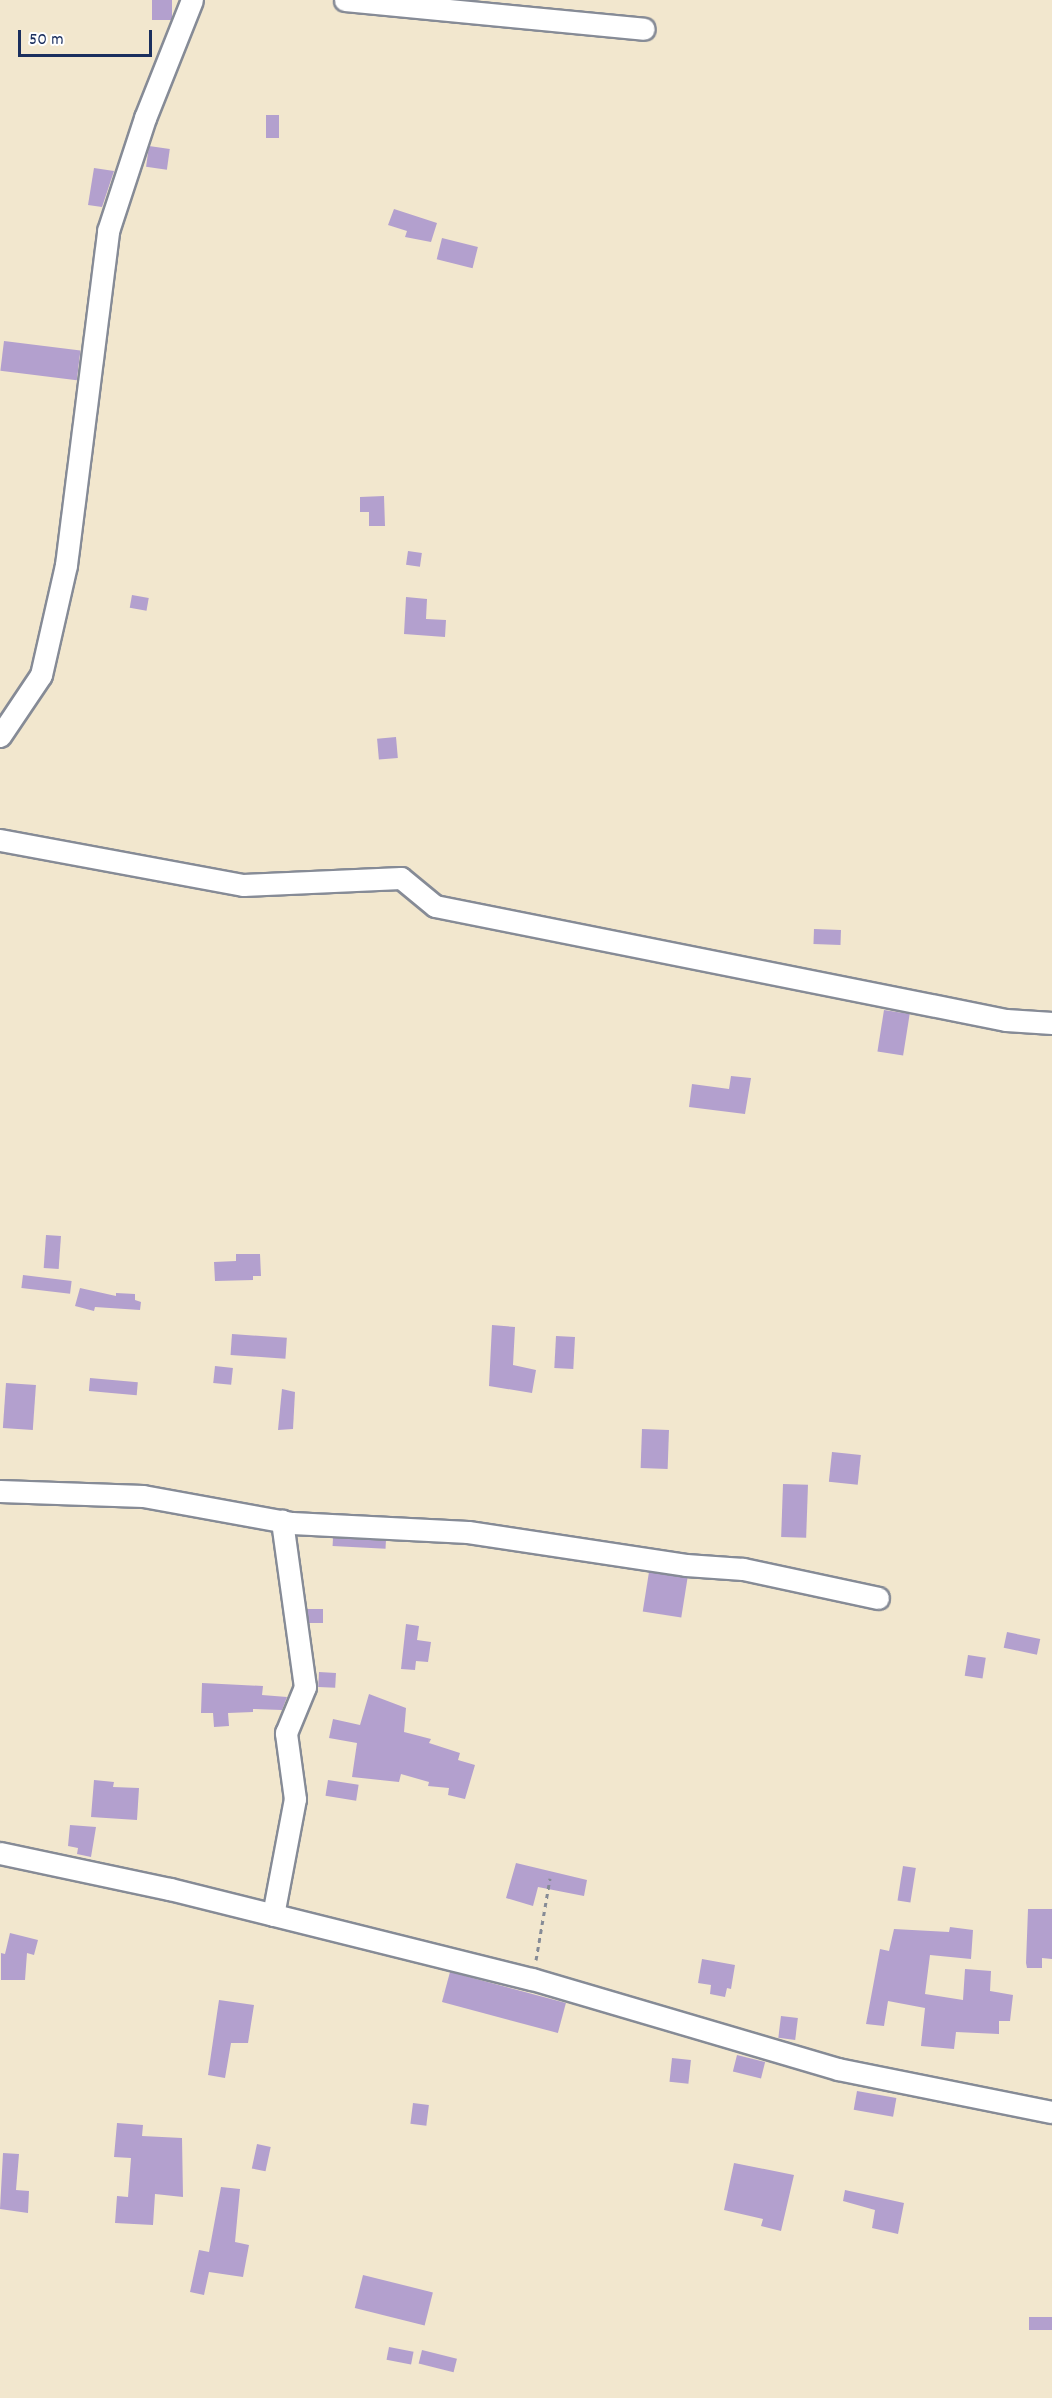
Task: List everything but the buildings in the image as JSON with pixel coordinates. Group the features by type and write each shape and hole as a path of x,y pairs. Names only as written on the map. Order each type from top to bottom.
{"street":[{"path":"0,735 41,675 66,565 108,231 145,118 192,0"},
{"path":"345,0 644,28"},
{"path":"0,840 243,885 401,878 435,906 1006,1020 1052,1023"},
{"path":"0,1491 143,1496 282,1521 468,1532 686,1565 743,1569 878,1598"},
{"path":"273,1915 295,1799 286,1733 304,1687 282,1521"},
{"path":"0,1853 273,1915 532,1979 838,2069 1052,2112"}],"path":[{"path":"532,1979 550,1878"}]}
